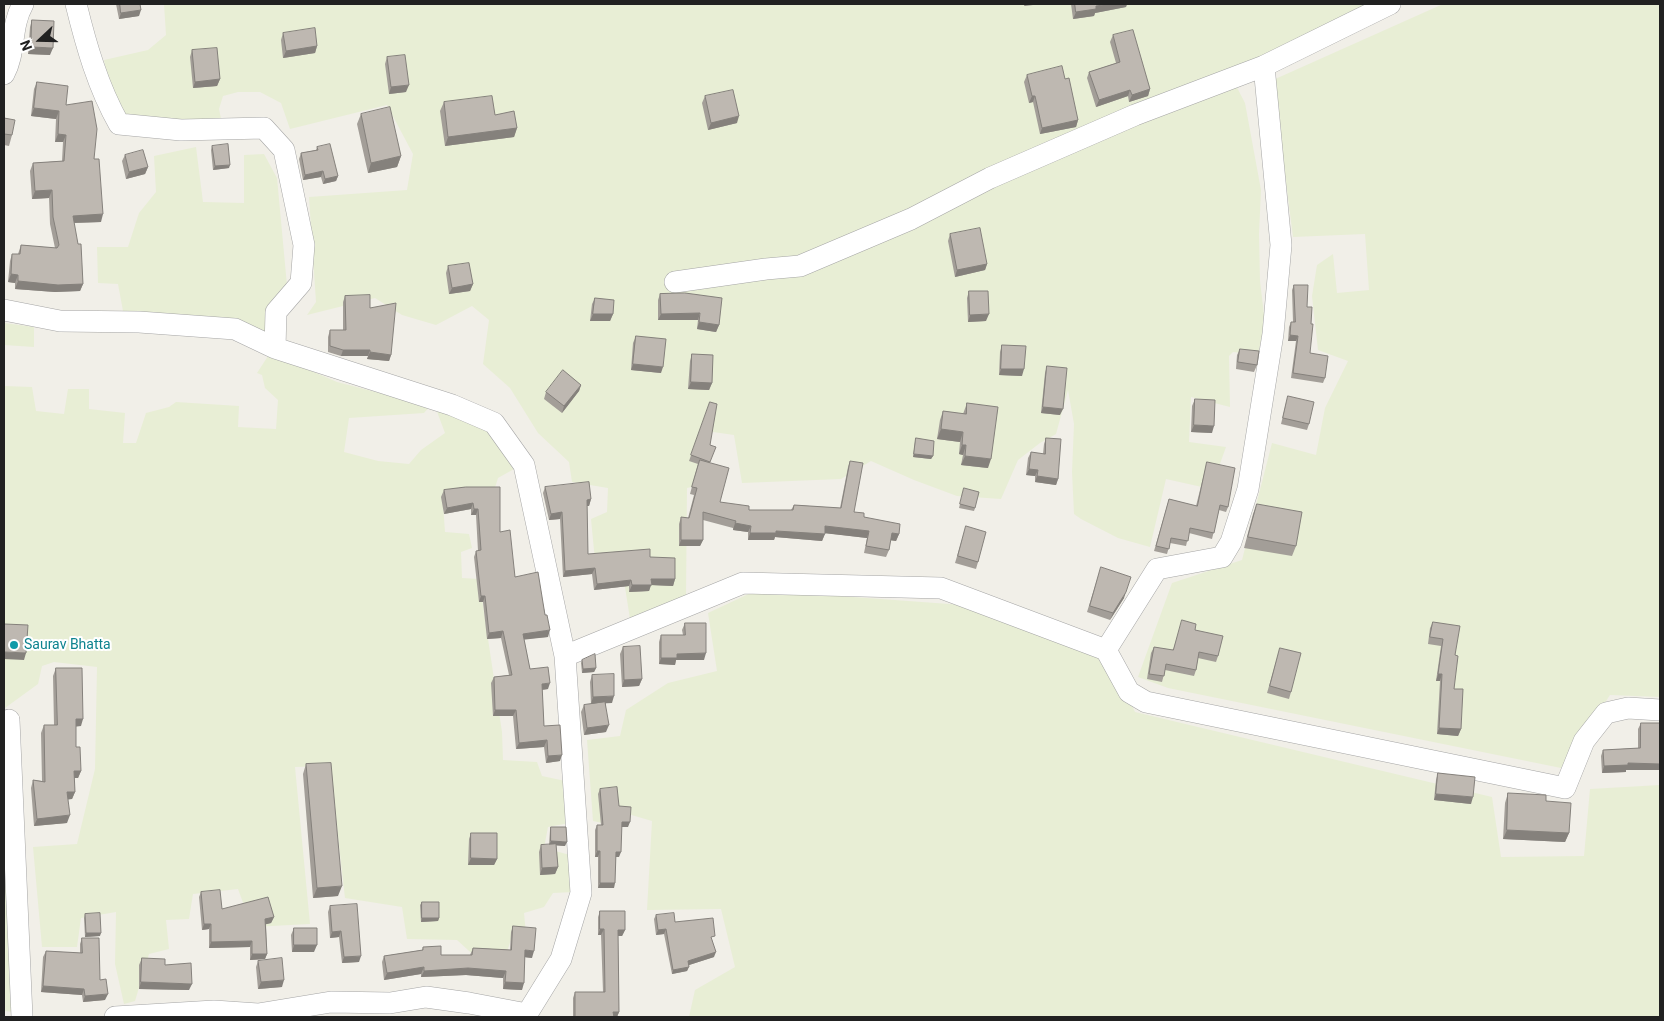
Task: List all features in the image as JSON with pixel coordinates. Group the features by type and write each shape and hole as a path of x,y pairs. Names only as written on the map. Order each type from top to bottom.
{"street":[{"path":"4,74 9,64 15,17 23,4"},
{"path":"76,4 84,38 105,96 119,124 181,130 264,128 284,150 304,245 301,283 276,312 276,348"},
{"path":"675,282 800,266 911,219 990,178 1135,115 1264,66 1390,4"},
{"path":"1106,650 1157,569 1222,557 1231,542 1248,489 1273,334 1281,245 1264,66"},
{"path":"4,310 60,321 139,322 235,329 276,348 452,405 494,422 524,465 565,656 580,893 561,959 527,1016 469,1002 426,997 332,1010 258,1014 214,1011 115,1017"},
{"path":"565,656 743,583 941,588 1106,650 1129,692 1146,702 1564,788 1584,741 1606,713 1628,708 1660,710"},
{"path":"9,720 22,1017"}],"green space":[{"path":"164,4 1392,4 1231,76 1245,103 1261,190 1259,234 1260,281 1265,323 1258,355 1233,352 1229,356 1230,407 1191,397 1189,442 1226,447 1211,489 1166,479 1150,547 1118,538 1074,514 1072,472 1074,424 1068,390 1056,434 1040,443 1018,460 1001,499 957,496 871,461 841,479 742,483 734,435 713,432 707,427 700,485 687,488 686,597 630,619 622,568 596,571 591,519 607,512 608,488 572,482 569,462 538,433 510,388 483,364 489,320 472,306 436,325 402,315 375,298 307,315 316,302 309,197 407,190 413,154 387,105 290,129 281,103 260,92 238,92 223,96 219,109 224,133 121,119 108,82 104,60 148,50 166,35"},
{"path":"1443,4 1660,4 1660,697 1610,695 1561,768 1168,688 1138,677 1172,583 1242,560 1272,443 1316,455 1325,408 1348,361 1318,350 1312,296 1317,265 1333,254 1337,293 1369,290 1365,234 1293,237 1273,80"},
{"path":"196,147 203,202 244,203 244,155 264,154 277,178 288,296 272,333 123,311 118,284 98,283 97,247 128,247 139,213 156,192 154,156"},
{"path":"4,323 34,327 34,347 4,345"},
{"path":"270,353 337,382 430,406 424,413 349,418 344,452 378,461 409,464 421,450 445,433 436,409 489,430 514,469 498,478 493,494 443,504 445,532 469,534 472,548 461,552 462,578 479,579 502,732 503,760 537,762 542,776 570,782 575,822 548,827 544,848 570,855 574,892 553,893 544,907 524,913 526,934 512,936 507,952 479,960 457,940 407,939 402,907 345,898 330,766 295,767 310,924 252,927 238,889 193,894 189,919 166,920 169,949 149,954 135,1001 124,1004 115,964 116,912 81,918 77,947 42,947 33,847 77,844 95,769 97,667 54,662 42,666 38,684 5,708 15,1012 4,1011 4,386 32,387 36,411 64,414 68,389 89,389 89,409 125,413 123,443 136,443 146,413 169,407 176,402 239,406 238,427 276,429 278,400 265,388 262,375 257,373"},
{"path":"757,590 963,605 1110,661 1135,712 1492,797 1501,857 1584,856 1590,789 1660,785 1660,1017 689,1017 695,990 735,967 721,909 647,910 652,821 611,809 616,826 593,821 587,740 620,736 626,710 668,683 717,671 708,613"}],"building":[{"path":"120,4 140,4 141,10 121,13"},
{"path":"1075,4 1110,4 1096,6 1096,9 1076,12"},
{"path":"32,20 54,21 53,48 31,47"},
{"path":"315,28 317,46 286,51 283,33"},
{"path":"1133,30 1150,89 1132,95 1130,90 1099,100 1089,72 1120,62 1113,35"},
{"path":"217,48 220,79 195,82 192,50"},
{"path":"405,55 409,85 391,87 387,57"},
{"path":"1062,66 1065,79 1069,78 1078,120 1042,128 1035,96 1032,96 1027,75"},
{"path":"37,82 68,86 66,105 92,101 97,129 94,159 99,159 103,214 73,216 78,244 81,244 83,284 58,285 18,281 18,275 11,274 12,254 20,254 21,245 57,248 59,245 53,217 52,190 35,191 33,163 64,161 66,135 58,134 59,111 34,108"},
{"path":"733,90 739,116 711,123 705,96"},
{"path":"492,96 495,115 514,111 517,128 448,137 444,102"},
{"path":"390,107 401,156 371,163 361,114"},
{"path":"4,118 15,120 12,135 4,134"},
{"path":"228,144 230,165 215,166 212,146"},
{"path":"330,144 338,176 325,179 323,171 305,175 301,153 318,150 317,147"},
{"path":"143,150 148,167 129,172 125,155"},
{"path":"980,228 987,264 957,270 950,234"},
{"path":"469,263 473,284 452,288 448,266"},
{"path":"1294,285 1308,285 1307,307 1312,307 1311,324 1313,324 1310,353 1328,356 1325,378 1293,373 1298,336 1290,335 1291,322 1295,322"},
{"path":"969,291 988,291 989,314 970,315"},
{"path":"685,293 722,298 719,325 699,322 700,313 661,314 660,294"},
{"path":"370,295 370,308 396,303 391,355 370,352 370,350 343,350 330,346 330,330 346,330 345,296"},
{"path":"595,298 614,300 613,314 593,314"},
{"path":"636,336 666,339 663,367 633,364"},
{"path":"1002,345 1026,346 1024,369 1001,369"},
{"path":"1240,349 1259,351 1257,365 1238,362"},
{"path":"692,354 713,355 712,383 691,382"},
{"path":"1047,366 1067,368 1063,409 1043,407"},
{"path":"563,370 581,385 564,406 546,392"},
{"path":"1288,396 1314,402 1309,424 1283,418"},
{"path":"1195,399 1215,400 1214,426 1194,425"},
{"path":"710,402 717,404 710,445 716,447 710,462 691,455"},
{"path":"967,403 998,407 991,459 965,456 966,445 962,445 963,432 941,429 943,411 966,414"},
{"path":"916,438 934,441 933,456 914,454"},
{"path":"1046,438 1061,439 1058,479 1037,476 1038,470 1029,469 1031,452 1045,454"},
{"path":"700,460 729,468 720,502 749,506 749,510 793,510 794,505 841,508 850,461 863,463 854,512 864,513 864,517 900,524 899,534 892,533 889,550 866,546 869,531 825,526 825,534 776,531 776,533 750,533 751,526 735,523 736,521 703,512 703,540 681,540 681,517 689,518 697,488 692,487"},
{"path":"1207,462 1235,468 1228,507 1220,505 1214,533 1190,528 1188,541 1171,538 1169,549 1156,546 1169,499 1197,506"},
{"path":"589,482 591,499 587,500 588,554 650,549 650,557 675,558 675,579 651,579 652,585 632,585 631,580 597,584 595,568 565,571 562,512 551,514 545,487"},
{"path":"466,487 500,487 500,532 510,530 515,577 538,572 545,615 547,615 550,630 523,634 530,669 548,667 550,683 542,684 544,726 560,725 562,755 548,756 547,740 519,743 516,710 495,710 494,677 512,675 503,631 489,633 485,596 481,596 476,551 481,550 478,509 474,509 473,503 447,508 444,490"},
{"path":"964,488 979,492 975,508 960,504"},
{"path":"1257,504 1302,512 1296,546 1248,537"},
{"path":"966,526 986,532 978,562 958,556"},
{"path":"1101,567 1131,577 1126,592 1113,613 1090,606"},
{"path":"1182,620 1196,624 1195,630 1223,636 1218,656 1199,652 1196,670 1166,664 1164,676 1149,674 1154,647 1173,650"},
{"path":"1433,622 1460,626 1455,655 1458,656 1454,689 1463,689 1461,729 1439,728 1442,674 1438,674 1443,639 1430,637"},
{"path":"685,623 706,623 706,653 677,654 677,658 661,658 661,635 685,635"},
{"name":"Saurav Bhatta","path":"4,624 28,625 26,653 4,652"},
{"path":"640,646 642,679 624,680 623,647"},
{"path":"1280,648 1301,653 1291,692 1270,686"},
{"path":"595,654 596,668 583,669 582,660"},
{"path":"56,668 82,668 83,719 76,719 76,747 80,747 81,771 74,771 75,792 67,792 70,815 37,819 33,780 45,782 44,725 57,725"},
{"path":"614,674 614,696 593,697 592,675"},
{"path":"605,702 609,725 587,728 584,705"},
{"path":"1641,723 1660,723 1660,764 1628,763 1628,765 1604,766 1603,750 1640,748"},
{"path":"331,763 342,886 317,888 306,764"},
{"path":"1438,773 1475,777 1473,797 1436,794"},
{"path":"617,787 619,806 631,807 630,822 622,822 621,852 616,852 615,883 600,883 600,851 597,851 597,825 603,825 600,789"},
{"path":"1508,793 1546,795 1546,801 1571,803 1569,833 1507,830"},
{"path":"551,827 566,827 567,842 551,841"},
{"path":"471,833 497,833 497,859 471,858"},
{"path":"556,844 558,867 542,868 541,845"},
{"path":"220,890 222,909 268,897 274,917 265,919 267,954 252,954 252,941 211,942 211,924 204,924 201,892"},
{"path":"422,902 439,902 439,918 422,918"},
{"path":"357,904 361,956 344,957 341,931 332,932 330,906"},
{"path":"600,911 625,911 625,930 618,930 619,1012 613,1012 614,1017 575,1017 575,992 605,992 604,929 600,929"},
{"path":"100,913 101,933 86,933 85,914"},
{"path":"674,913 675,922 713,918 715,936 711,937 716,952 688,961 689,967 673,970 666,929 658,930 656,915"},
{"path":"513,926 536,928 534,951 525,950 524,983 505,982 506,971 468,968 424,971 424,967 387,973 384,956 423,950 423,947 441,946 441,955 472,955 473,948 511,950"},
{"path":"294,928 317,928 317,945 294,945"},
{"path":"82,938 99,938 100,980 106,979 108,994 85,996 84,989 43,986 46,951 82,953"},
{"path":"142,958 165,959 165,965 191,963 192,984 141,982"},
{"path":"282,958 284,980 261,982 258,961"}],"place":[{"name":"Saurav Bhatta","path":"14,645"}]}
